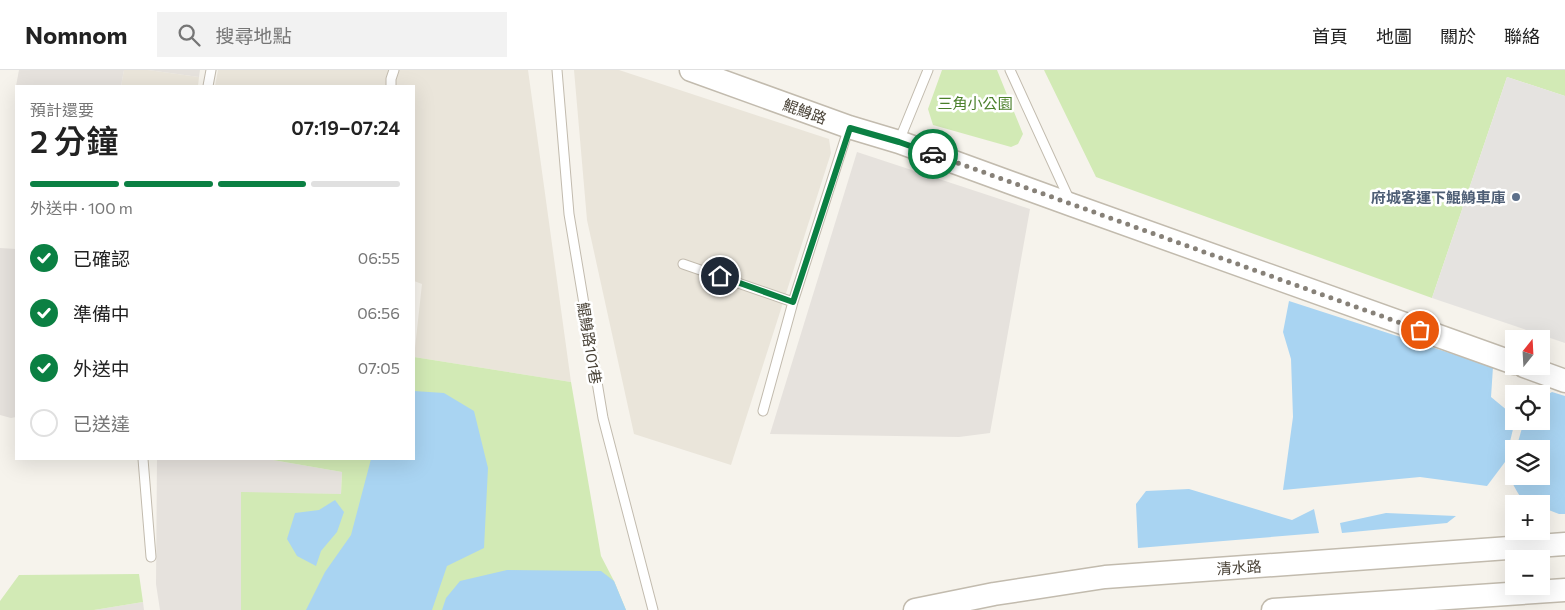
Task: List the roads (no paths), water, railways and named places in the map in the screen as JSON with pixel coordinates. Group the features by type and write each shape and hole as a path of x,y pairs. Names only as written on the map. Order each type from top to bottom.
{"street":[{"name":"鯤鯓路","path":"691,70 850,128 899,142 1505,360"},
{"path":"1549,375 1565,381"},
{"name":"清水路","path":"915,610 994,594 1104,577 1565,544"},
{"path":"1273,610 1565,590"}],"lane":[{"path":"208,85 211,70"},
{"path":"392,85 391,79 394,70"},
{"name":"鯤鯓路101巷","path":"556,70 569,214 603,418 653,610"},
{"path":"899,142 928,70"},
{"path":"1010,70 1072,205"},
{"path":"763,411 793,302 850,128"},
{"path":"683,264 793,302"},
{"path":"143,460 151,556"}],"water":[{"path":"1289,301 1493,367 1491,397 1505,409 1505,430 1513,430 1510,440 1505,440 1505,462 1487,486 1420,477 1283,490 1293,417 1291,359 1283,332"},
{"path":"415,391 444,393 474,411 488,468 484,548 447,566 432,610 306,610 325,572 351,535 371,460 415,460"},
{"path":"1550,393 1565,396 1565,514 1550,510 1550,495 1520,495 1514,485 1550,485 1550,440 1519,440 1521,430 1550,430"},
{"path":"1189,489 1292,520 1314,509 1319,533 1138,548 1136,504 1146,491"},
{"path":"335,500 344,512 337,532 321,551 316,566 297,556 287,539 295,513 319,510"},
{"path":"1386,513 1456,516 1447,523 1342,533 1340,523"},
{"path":"507,570 601,571 614,581 626,610 442,610 446,598 460,581"}],"place":[{"name":"府城客運下鯤鯓車庫","path":"1516,197"}],"park label":[{"name":"三角小公園","path":"975,103"}]}
